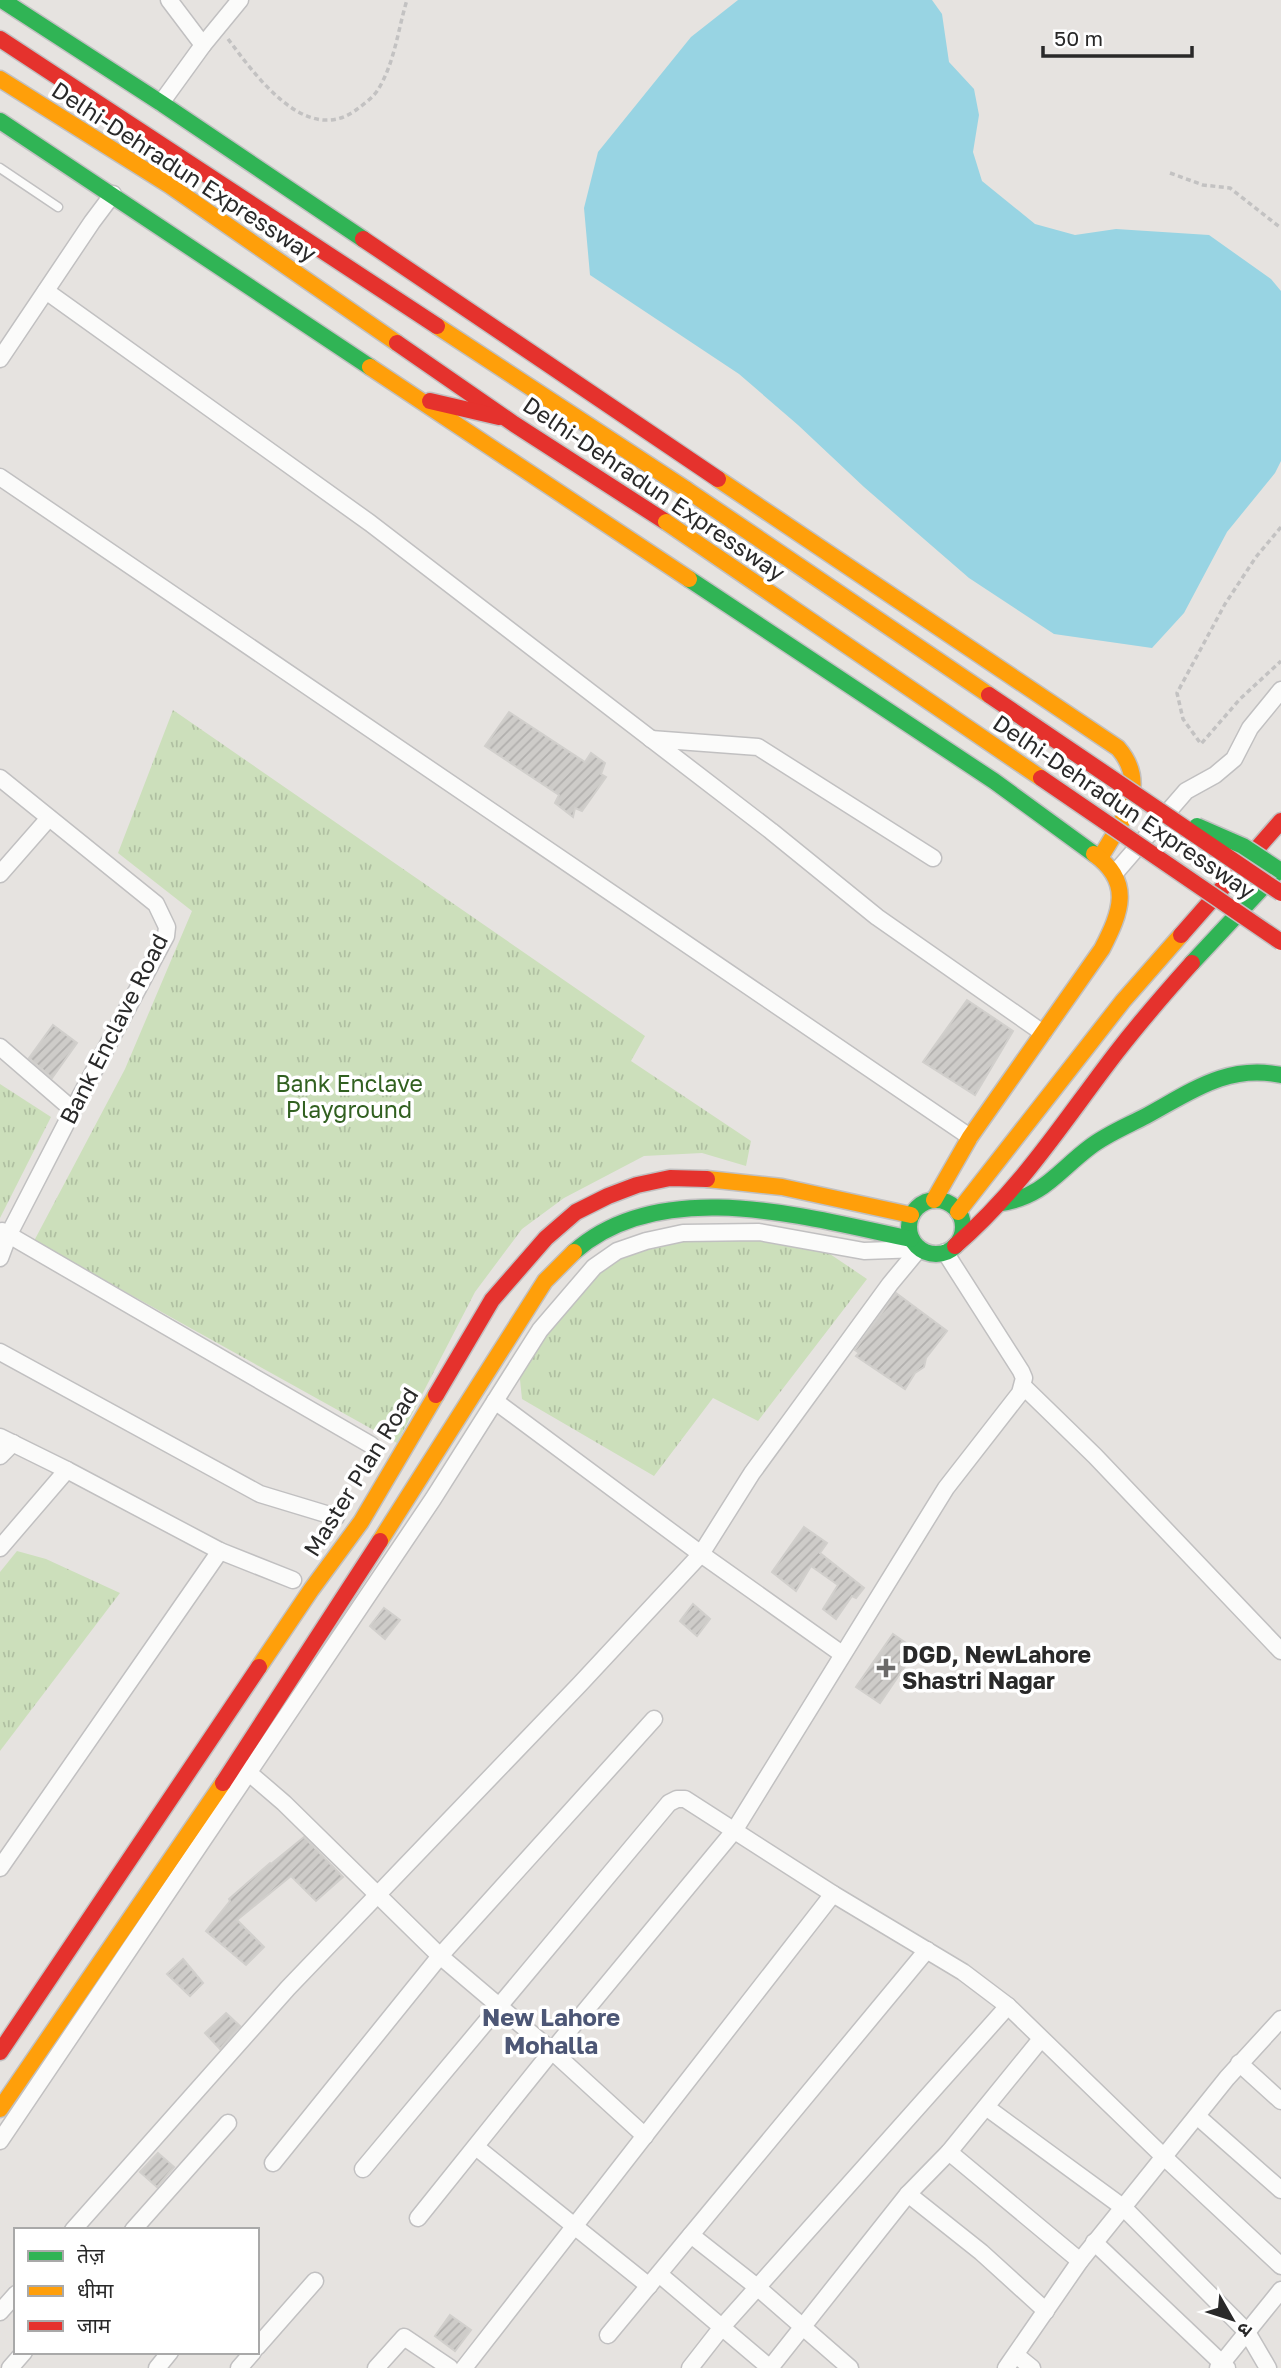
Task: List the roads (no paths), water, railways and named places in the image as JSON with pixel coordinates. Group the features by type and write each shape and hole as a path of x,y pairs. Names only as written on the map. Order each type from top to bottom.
{"main road":[{"path":"2,0 538,356 1118,748 1130,764 1133,781 1131,801 1100,858"},
{"name":"Delhi-Dehradun Expressway","path":"0,39 687,490 1281,893"},
{"name":"Delhi-Dehradun Expressway","path":"0,79 169,185 506,418 666,522 1281,942"},
{"path":"0,121 113,194 487,447 994,781 1100,858 1115,873 1120,887 1115,922 1102,948 970,1137 934,1200"},
{"path":"467,310 527,385"},
{"path":"450,334 538,356"},
{"path":"438,371 487,447"},
{"path":"415,398 506,418"},
{"path":"0,2109 242,1767 545,1282 577,1248 606,1229 642,1214 679,1207 761,1212 915,1244 934,1254 950,1249 978,1228 1001,1203 1137,1026 1281,869 1243,846 1150,805"},
{"path":"958,1212 1123,1001 1278,824"},
{"path":"1001,1203 1014,1202 1038,1193 1093,1144 1199,1086 1235,1074 1262,1072 1281,1075"},
{"name":"Master Plan Road","path":"0,2052 311,1590 361,1522 492,1300 546,1238 576,1212 608,1196 637,1185 670,1178 782,1187 911,1215"},
{"path":"915,1244 909,1224 911,1215 925,1202 943,1201 958,1212 962,1220 963,1230 950,1249"},
{"path":"443,1442 461,1454"}],"street":[{"path":"169,0 203,45"},
{"path":"160,103 240,0"},
{"path":"0,359 113,194"},
{"path":"46,291 370,523 771,831 877,917 1043,1033"},
{"path":"0,477 970,1137"},
{"path":"1115,873 1186,790 1215,775 1234,759 1250,728 1281,690"},
{"path":"651,739 758,747 933,858"},
{"name":"Bank Enclave Road","path":"0,778 156,904 167,927 166,936 5,1232 0,1258"},
{"path":"0,874 49,818"},
{"path":"0,1047 73,1110"},
{"path":"5,1232 371,1445"},
{"path":"0,2141 242,1767 461,1454 541,1330 594,1267 617,1251 683,1233 747,1232 864,1251 915,1244"},
{"path":"75,2228 288,1988 701,1554 752,1472 890,1284 915,1244"},
{"path":"418,2218 552,2050 734,1831 946,1488 1020,1392 1023,1386 1021,1371 950,1249"},
{"path":"0,1352 260,1494 335,1517"},
{"path":"1023,1386 1281,1651"},
{"path":"495,1401 701,1554 842,1654"},
{"path":"0,1456 6,1440 220,1551 293,1580"},
{"path":"0,1548 67,1470"},
{"path":"0,1868 220,1551"},
{"path":"273,2163 440,1956 654,1719"},
{"path":"242,1767 284,1803 440,1956 552,2050 645,2136"},
{"path":"363,2169 669,1804 677,1799 685,1799 833,1895 974,1979 1008,2006 1281,2266"},
{"path":"464,2368 833,1895"},
{"path":"608,2335 926,1950"},
{"path":"690,2368 757,2287 1008,2006"},
{"path":"1032,2368 1011,2361 1080,2261 1239,2063 1281,2019"},
{"path":"476,2147 575,2225 722,2327 770,2368 908,2194 949,2152 1041,2039"},
{"path":"1239,2063 1281,2101"},
{"path":"986,2107 1124,2207 1247,2332 1268,2368"},
{"path":"1197,2116 1281,2190"},
{"path":"135,2228 228,2123"},
{"path":"949,2152 1080,2261"},
{"path":"908,2194 982,2252 1046,2311"},
{"path":"691,2235 757,2287 849,2368"},
{"path":"1094,2242 1222,2366 1281,2290"},
{"path":"259,2345 314,2281"},
{"path":"0,2312 14,2296"},
{"path":"376,2368 404,2337 450,2368"},
{"path":"10,2368 22,2354"},
{"path":"157,2368 168,2354"},
{"path":"239,2368 251,2354"}],"lane":[{"path":"0,168 58,206"}],"water":[{"path":"738,0 932,0 942,14 949,62 974,89 979,115 973,152 982,181 1035,224 1075,235 1116,229 1209,235 1271,279 1281,291 1281,461 1275,473 1227,532 1184,613 1152,648 1054,634 969,578 739,374 590,275 584,208 598,152 691,37"}],"place":[{"name":"DGD, NewLahore Shastri Nagar","path":"886,1668"}],"district":[{"name":"New Lahore Mohalla","path":"551,2032"}],"park label":[{"name":"Bank Enclave Playground","path":"349,1097"}]}
